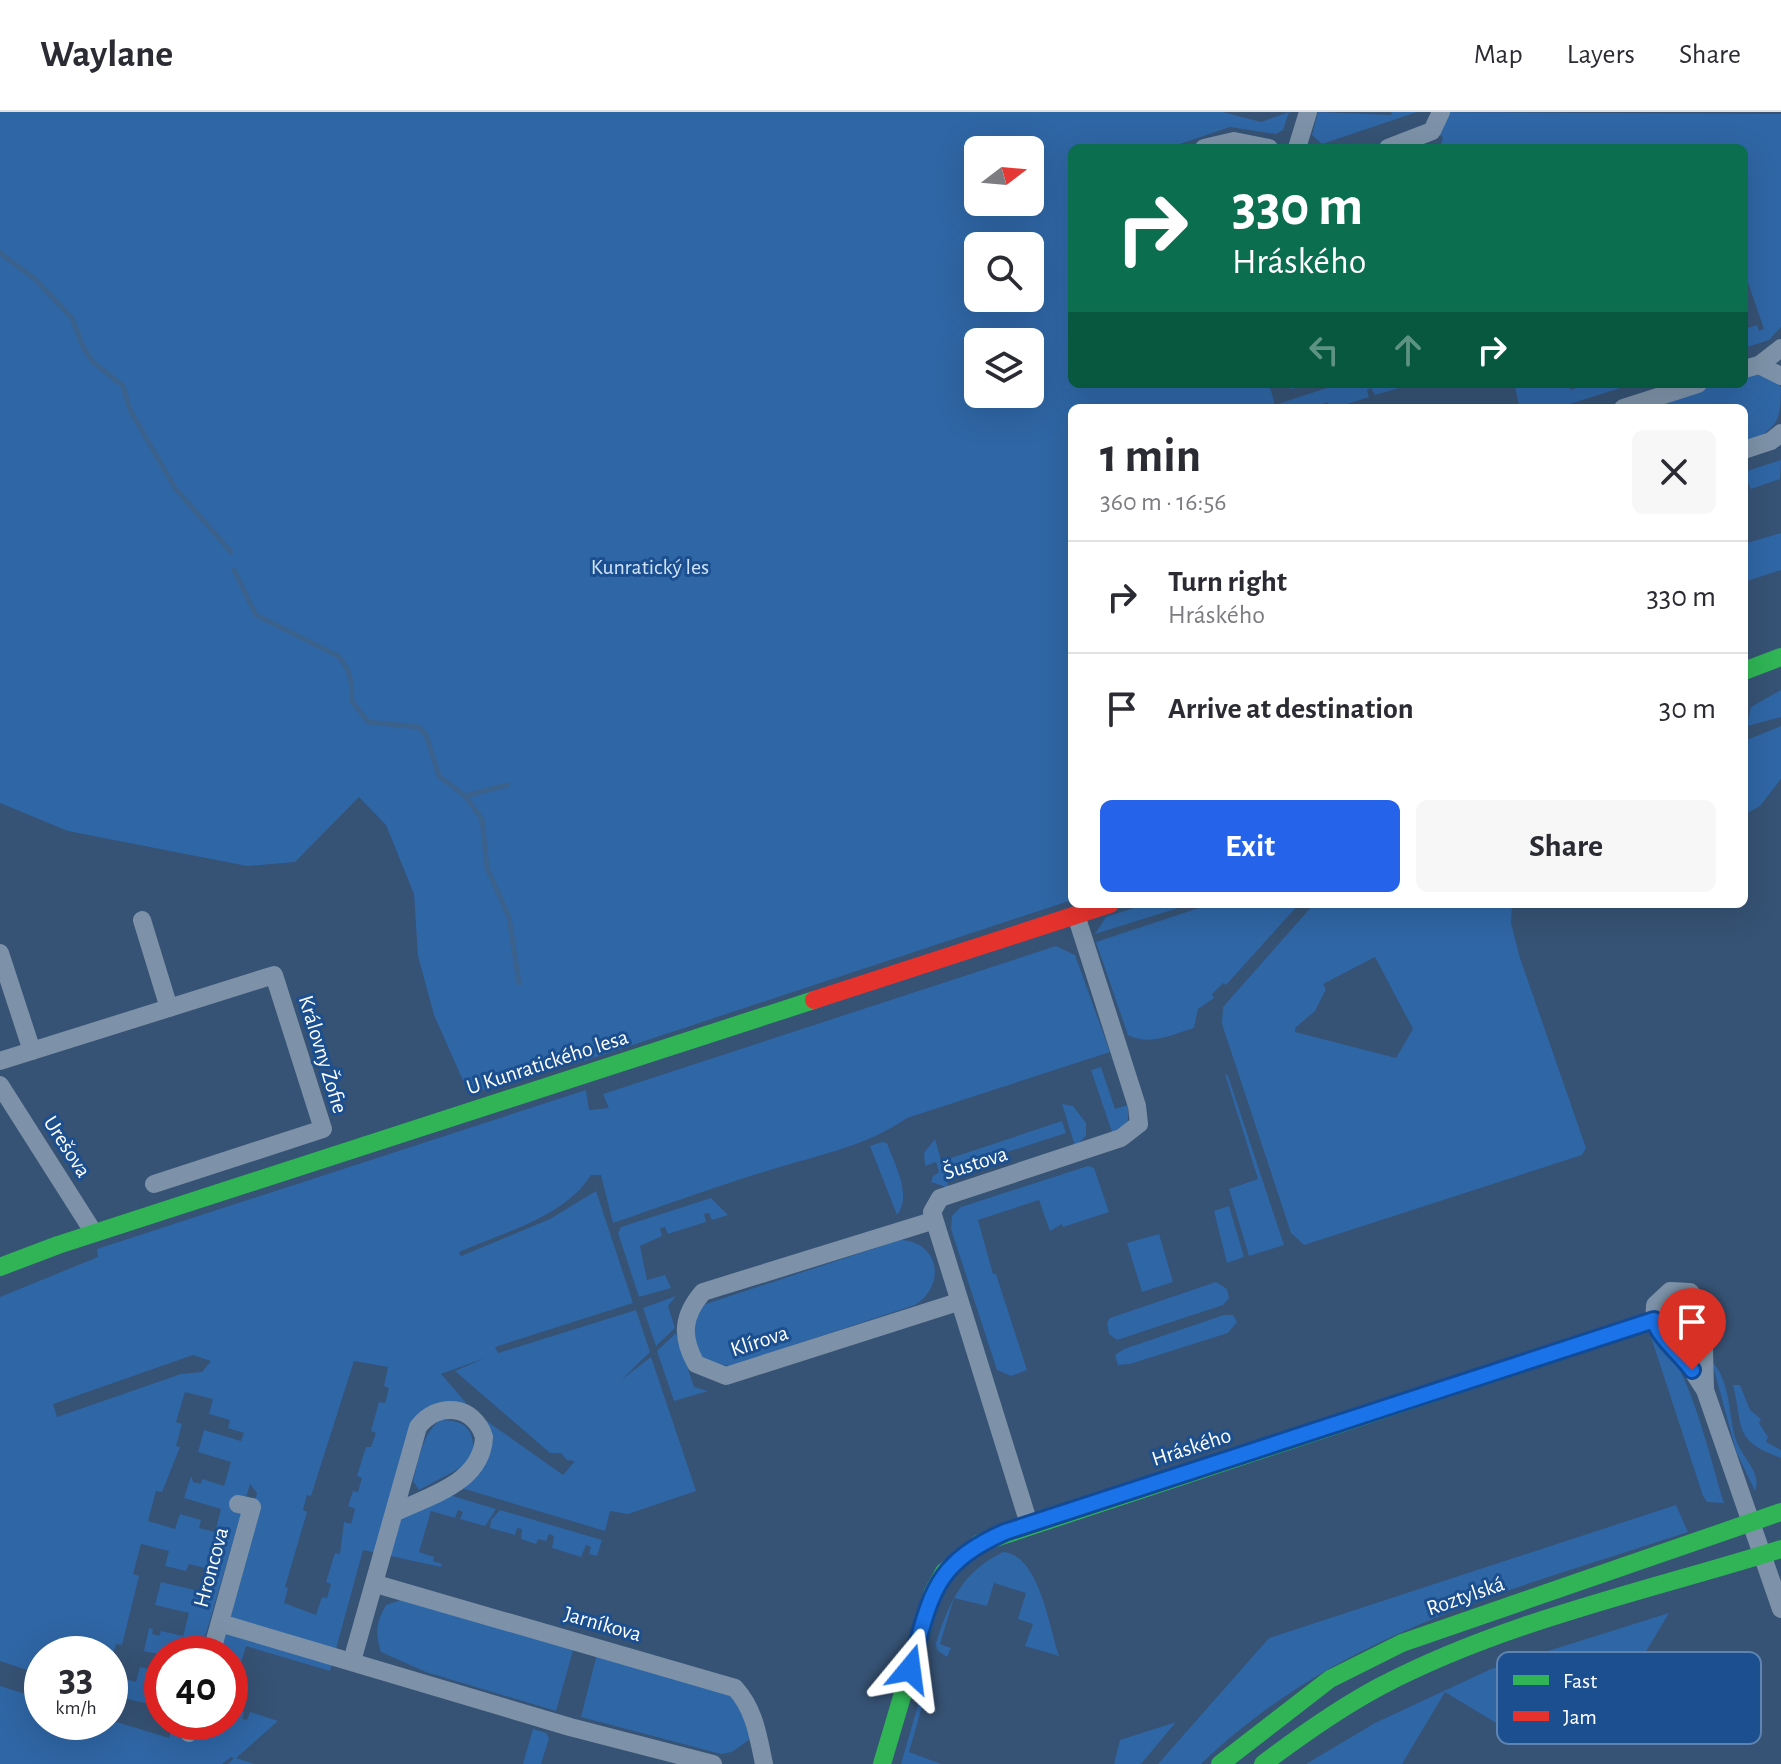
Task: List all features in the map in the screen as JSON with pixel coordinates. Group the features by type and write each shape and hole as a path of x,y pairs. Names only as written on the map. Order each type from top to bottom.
{"street":[{"path":"1298,144 1308,112"},
{"path":"1398,144 1432,131 1441,112"},
{"path":"1221,144 1234,141 1249,144"},
{"path":"1752,367 1781,348"},
{"path":"1752,367 1781,376"},
{"path":"1636,404 1686,388"},
{"path":"1748,449 1771,441 1781,433"},
{"path":"1748,669 1781,657"},
{"path":"1748,686 1781,674"},
{"name":"U Kunratického lesa","path":"0,1267 94,1233 1098,908"},
{"name":"Šustova","path":"932,1221 933,1207 940,1198 1121,1138 1139,1124 1137,1106 1076,915"},
{"path":"142,920 169,1008"},
{"path":"0,953 32,1051"},
{"name":"Královny Žofie","path":"0,1061 274,975 323,1129 154,1184"},
{"name":"Urešova","path":"0,1085 94,1233"},
{"path":"932,1221 1029,1524"},
{"name":"Klírova","path":"932,1221 703,1292 692,1306 685,1324 689,1351 696,1364 726,1376 958,1302"},
{"path":"1705,1390 1668,1339 1660,1333 1654,1320 1655,1305 1662,1296 1680,1290 1698,1298 1705,1317 1702,1327 1705,1390 1781,1609"},
{"name":"Hráského","path":"882,1764 929,1605 944,1572 980,1543 1029,1524 1654,1320"},
{"path":"1668,1339 1688,1340 1702,1327"},
{"path":"352,1661 376,1584 415,1435 424,1419 450,1409 471,1415 484,1437 476,1467 444,1490 396,1512"},
{"name":"Hroncova","path":"216,1636 252,1507 238,1504"},
{"name":"Roztylská","path":"1220,1764 1330,1679 1402,1643 1781,1512"},
{"path":"1263,1764 1329,1714 1391,1681 1461,1650 1781,1549"},
{"name":"Jarníkova","path":"376,1584 735,1688 747,1701 754,1719 764,1764"},
{"path":"220,1623 570,1727 713,1764"}],"green space":[{"name":"Kunratický les","path":"0,112 1223,112 1261,122 1289,112 1283,130 1276,134 1230,127 1180,144 1068,144 1068,388 1270,388 1275,404 1068,404 1068,901 587,1060 469,1094 434,1015 418,956 414,894 386,825 359,797 295,862 247,866 68,831 0,803"},
{"path":"1318,112 1391,115 1392,112 1417,112 1322,144 1312,135"},
{"path":"1441,112 1781,114 1781,327 1769,340 1748,347 1748,328 1757,325 1759,331 1764,329 1748,283 1748,144 1441,144 1443,137 1433,131"},
{"path":"1770,373 1781,387 1780,409 1774,424 1748,442 1748,404 1650,404 1700,388 1748,388 1748,374"},
{"name":"Kunratický les","path":"1327,388 1371,388 1367,390 1369,397 1347,404 1278,404"},
{"name":"Kunratický les","path":"1371,388 1399,388 1375,395"},
{"path":"1515,388 1620,388 1570,404 1519,404"},
{"path":"1781,460 1780,479 1751,489 1748,471"},
{"path":"1781,533 1781,570 1748,581 1748,543"},
{"path":"1781,690 1781,717 1748,726 1751,707"},
{"path":"1781,726 1781,779 1760,806 1748,813 1748,739"},
{"path":"1134,908 1178,908 1095,934 1106,917"},
{"path":"1199,908 1295,908 1226,985 1223,983 1212,994 1214,998 1198,1009 1194,1028 1152,1039 1128,1035 1096,942"},
{"path":"1310,908 1512,908 1511,923 1519,955 1586,1148 1582,1155 1304,1245 1291,1233 1222,1024 1223,1007","holes":["1375,957 1413,1029 1396,1058 1295,1032 1295,1028 1315,1011 1326,989 1323,984"]},
{"path":"1056,946 1075,955 1110,1052 907,1118 875,1136 841,1149 750,1176 613,1223 601,1175 591,1175 580,1190 549,1213 459,1252 461,1256 550,1219 596,1191 633,1303 495,1347 498,1353 636,1310 650,1352 621,1380 651,1357 696,1491 628,1514 610,1511 605,1531 458,1487 489,1434 438,1407 394,1495 422,1503 446,1494 496,1509 485,1526 460,1519 463,1512 458,1510 455,1518 431,1511 419,1552 434,1557 433,1561 442,1564 441,1567 363,1550 330,1671 248,1647 248,1636 218,1636 257,1493 250,1484 205,1636 183,1636 189,1613 155,1605 161,1582 199,1591 205,1568 189,1564 186,1571 165,1566 169,1551 141,1544 133,1574 139,1576 124,1636 24,1636 24,1669 0,1661 0,1297 98,1257 97,1249 586,1090 589,1110 609,1108 603,1094","holes":["193,1355 211,1361 202,1372 181,1374 57,1417 53,1404","485,1358 455,1371 550,1453 561,1453 567,1460 575,1461 563,1475 474,1412 441,1374","354,1361 388,1367 384,1386 389,1388 385,1403 379,1402 371,1431 376,1433 371,1447 366,1447 357,1476 362,1478 358,1492 353,1491 348,1506 355,1509 351,1524 344,1522 340,1554 335,1553 326,1582 331,1584 327,1598 322,1597 316,1615 284,1603 288,1588 285,1587 307,1512 303,1510 307,1495 311,1496","185,1392 213,1399 209,1414 230,1420 228,1428 244,1433 241,1441 204,1430 198,1452 231,1462 224,1486 202,1479 201,1484 193,1482 191,1476 184,1498 221,1509 215,1532 199,1528 201,1520 180,1514 175,1529 148,1521 156,1491 162,1492 180,1447 176,1446 182,1424 176,1422"]},
{"path":"1101,1067 1115,1109 1128,1105 1128,1123 1113,1135 1091,1070"},
{"path":"1225,1074 1284,1245 1249,1256 1229,1189 1258,1179"},
{"path":"1062,1104 1073,1106 1086,1123 1086,1136 1075,1146"},
{"path":"1062,1121 1066,1133 949,1171 945,1160"},
{"path":"935,1139 949,1188 931,1182 939,1172 936,1162 925,1166 924,1153"},
{"path":"887,1143 903,1189 897,1215 870,1146"},
{"path":"1088,1166 1094,1168 1109,1212 1063,1227 1062,1224 1050,1231 1039,1200 978,1220 993,1274 996,1274 1027,1370 1011,1376 997,1370 951,1229 952,1216 961,1207"},
{"path":"711,1198 728,1215 712,1220 709,1213 704,1214 706,1222 668,1234 665,1227 660,1228 662,1236 640,1246 647,1280 665,1275 671,1288 639,1297 618,1233 621,1227"},
{"path":"1229,1206 1244,1257 1227,1263 1214,1211"},
{"path":"1159,1234 1173,1282 1142,1292 1127,1243"},
{"path":"900,1240 923,1248 934,1265 932,1287 915,1305 730,1366 704,1362 693,1350 692,1315 703,1305"},
{"path":"1216,1282 1227,1289 1229,1298 1223,1305 1117,1340 1109,1334 1107,1323 1110,1318"},
{"path":"676,1296 668,1306 675,1328 656,1346 643,1308"},
{"path":"1224,1315 1233,1315 1237,1322 1228,1333 1118,1365 1115,1355 1124,1349"},
{"path":"676,1333 694,1387 708,1391 674,1401 657,1351"},
{"path":"1650,1334 1663,1343 1686,1383 1724,1503 1707,1502 1703,1496"},
{"path":"1712,1362 1726,1388 1736,1440 1756,1478 1755,1491 1736,1451"},
{"path":"1733,1385 1740,1385 1750,1410 1761,1419 1759,1423 1768,1437 1766,1442 1781,1450 1781,1458 1755,1445 1743,1432"},
{"path":"441,1420 457,1422 468,1429 473,1456 462,1467 419,1490 413,1481 422,1447 429,1432"},
{"path":"1676,1505 1688,1532 1556,1574 1430,1620 1370,1647 1311,1680 1255,1718 1201,1764 1158,1764 1269,1638"},
{"path":"500,1510 602,1540 597,1556 589,1554 591,1547 586,1545 581,1557 552,1548 554,1536 549,1534 546,1541 538,1539 536,1544 521,1539 522,1529 517,1528 515,1535 490,1528 491,1520"},
{"path":"1003,1552 1015,1556 1026,1565 1034,1578 1059,1656 1025,1646 1033,1624 1018,1619 1026,1593 994,1583 987,1606 954,1598 977,1568"},
{"path":"407,1598 574,1647 556,1711 426,1672 381,1652 378,1622 383,1611 386,1605"},
{"path":"954,1599 940,1644 951,1648 947,1657 937,1650 936,1643"},
{"path":"1669,1613 1646,1652 1545,1652"},
{"path":"161,1631 183,1636 159,1636"},
{"path":"597,1654 723,1691 739,1705 750,1739 732,1752 721,1754 581,1717"},
{"path":"140,1667 144,1668 144,1703 128,1699 128,1680 136,1682"},
{"path":"1497,1667 1497,1723 1445,1692 1402,1764 1306,1764 1375,1723"},
{"path":"0,1686 24,1693 24,1740 128,1740 128,1725 144,1730 144,1740 248,1740 250,1712 278,1721 236,1758 255,1764 228,1764 234,1758 231,1757 222,1764 0,1764"},
{"path":"927,1689 909,1752 941,1764 901,1764 921,1695"},
{"path":"1176,1722 1141,1764 1114,1764 1120,1740"},
{"path":"533,1729 546,1733 549,1738 541,1764 523,1764"}],"waterway":[{"path":"0,253 35,279 72,318 83,347 93,362 123,386 130,410 175,488 231,552"},
{"path":"234,570 256,615 338,656 350,677 352,701 368,722 419,727 426,735 439,776 465,796 482,819 487,868 509,917 519,983"},
{"path":"465,796 507,785"}],"traffic: fast":[{"path":"1748,669 1781,657"},
{"path":"0,1267 58,1245 814,1000"},
{"path":"882,1764 933,1592 944,1572 980,1543 1654,1320"},
{"path":"1220,1764 1330,1679 1402,1643 1781,1512"},
{"path":"1263,1764 1349,1704 1427,1664 1526,1625 1781,1549"}],"traffic: jam":[{"path":"814,1000 1098,908"}],"route":[{"path":"910,1669 933,1592 944,1572 960,1556 1005,1532 1654,1320 1660,1333 1679,1350 1692,1370"}]}
